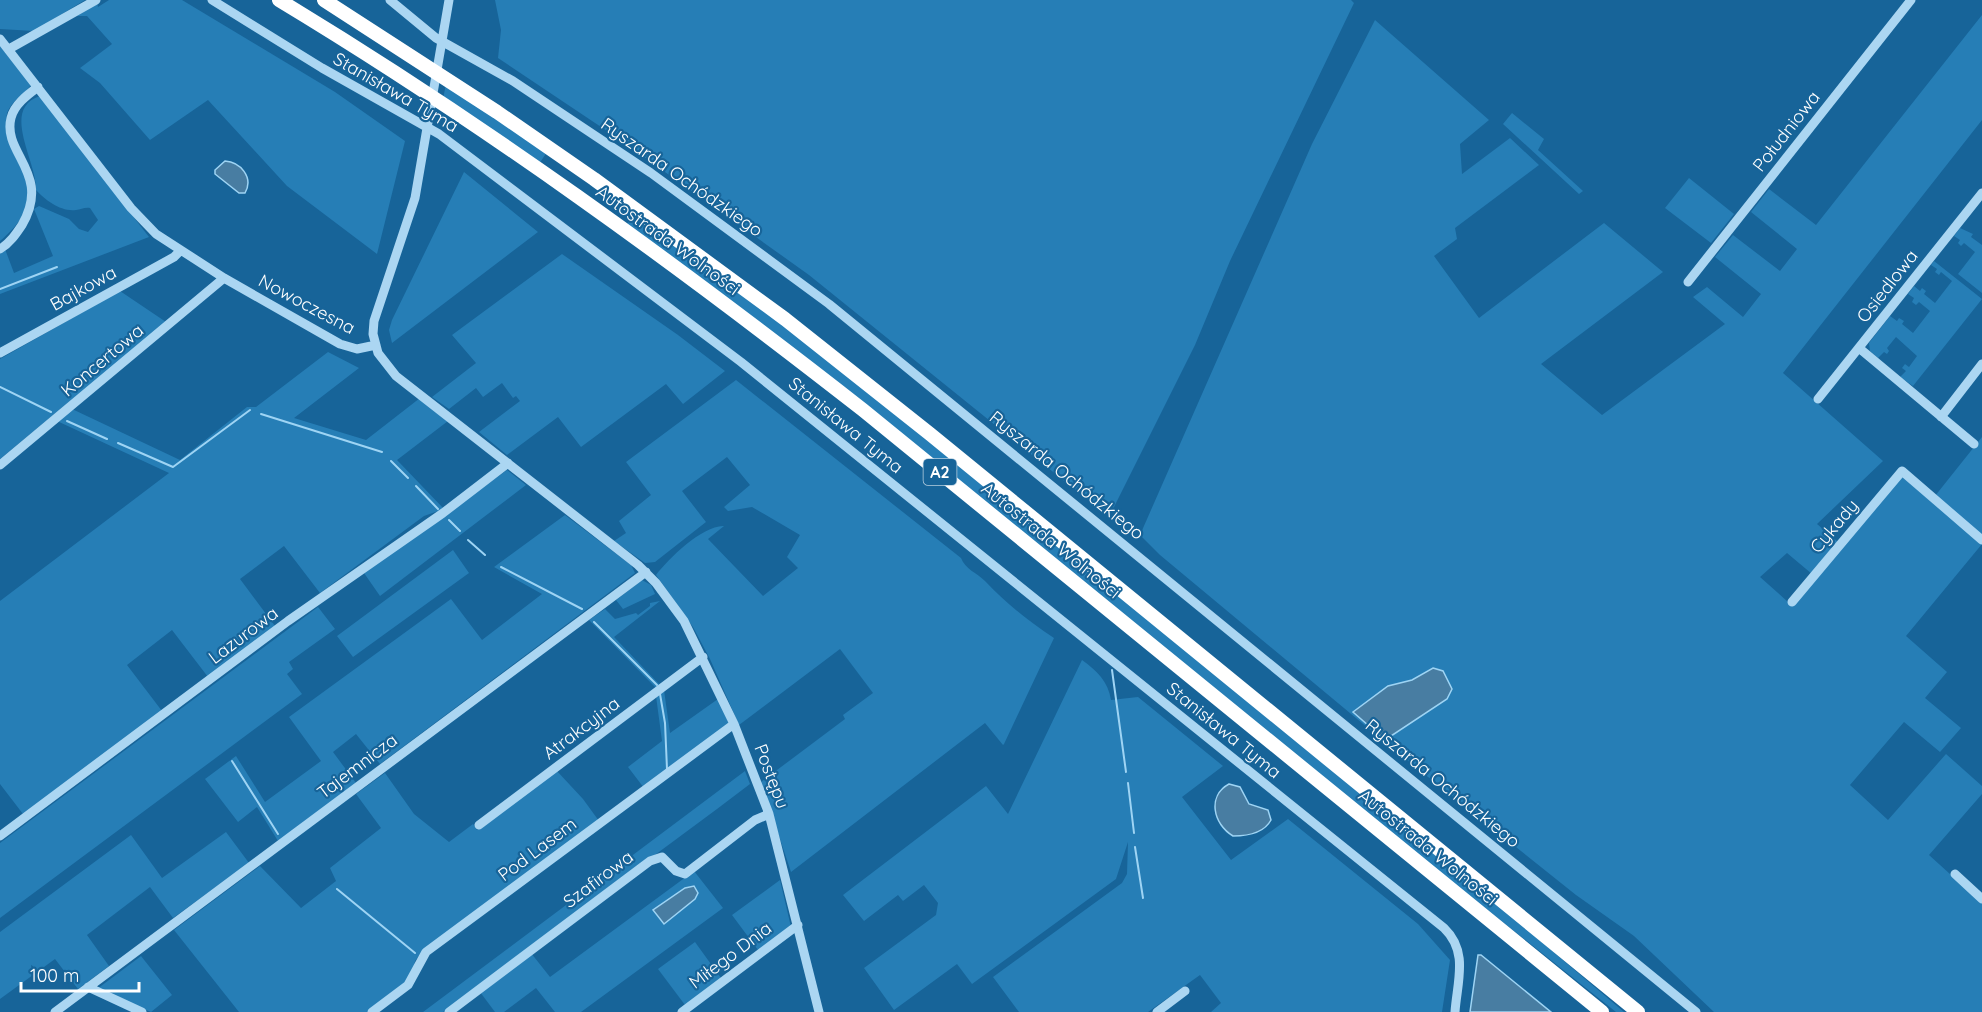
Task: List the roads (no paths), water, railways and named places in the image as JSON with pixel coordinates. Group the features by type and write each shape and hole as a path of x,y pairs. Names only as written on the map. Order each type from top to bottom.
{"highway":[{"name":"Autostrada Wolności","path":"279,0 483,131 615,223 770,337 872,417 1602,1012"},
{"name":"Autostrada Wolności","path":"324,0 567,160 785,319 922,427 1638,1012"}],"street":[{"path":"9,49 96,0"},
{"name":"Stanisława Tyma","path":"212,0 322,68 439,134 684,318 1444,928 1454,939 1460,960 1455,1012"},
{"name":"Ryszarda Ochódzkiego","path":"390,0 436,38 513,81 651,173 810,290 1696,1012"},
{"path":"375,345 373,334 376,310 410,217 449,0"},
{"name":"Południowa","path":"1688,282 1911,0"},
{"name":"Nowoczesna","path":"0,39 142,222 165,242 340,344 357,349 375,345 384,364 396,376 646,572"},
{"path":"0,249 17,232 32,196 24,162 9,131 10,119 16,107 38,87"},
{"name":"Osiedlowa","path":"1818,399 1982,193"},
{"name":"Bajkowa","path":"0,353 174,257 180,251"},
{"name":"Koncertowa","path":"0,465 224,278"},
{"path":"1859,348 1974,444"},
{"path":"1941,417 1982,364"},
{"name":"Lazurowa","path":"0,836 288,621 443,513 508,463"},
{"name":"Cykady","path":"1792,602 1902,471 1982,540"},
{"name":"Postępu","path":"646,572 684,621 703,657 734,724 769,813 819,1012"},
{"name":"Tajemnicza","path":"55,1012 646,572"},
{"name":"Atrakcyjna","path":"479,825 703,657"},
{"name":"Pod Lasem","path":"372,1012 408,985 426,952 734,724"},
{"name":"Szafirowa","path":"449,1012 650,861 662,857 676,871 685,874 755,820 769,813"},
{"path":"1955,874 1982,899"},
{"name":"Miłego Dnia","path":"682,1012 798,925"},
{"path":"88,987 142,1012"},
{"path":"1157,1012 1185,991"}],"waterway":[{"path":"0,289 57,267"},
{"path":"0,387 51,412"},
{"path":"118,443 173,467 250,410"},
{"path":"261,414 382,452"},
{"path":"67,421 107,439"},
{"path":"391,461 408,478"},
{"path":"416,486 438,509"},
{"path":"449,520 460,531"},
{"path":"468,540 485,555"},
{"path":"501,567 582,609"},
{"path":"594,622 657,685"},
{"path":"1112,670 1126,772"},
{"path":"660,694 665,723 667,769"},
{"path":"232,761 278,834"},
{"path":"1128,783 1134,833"},
{"path":"1135,847 1143,898"},
{"path":"337,889 415,953"}]}
